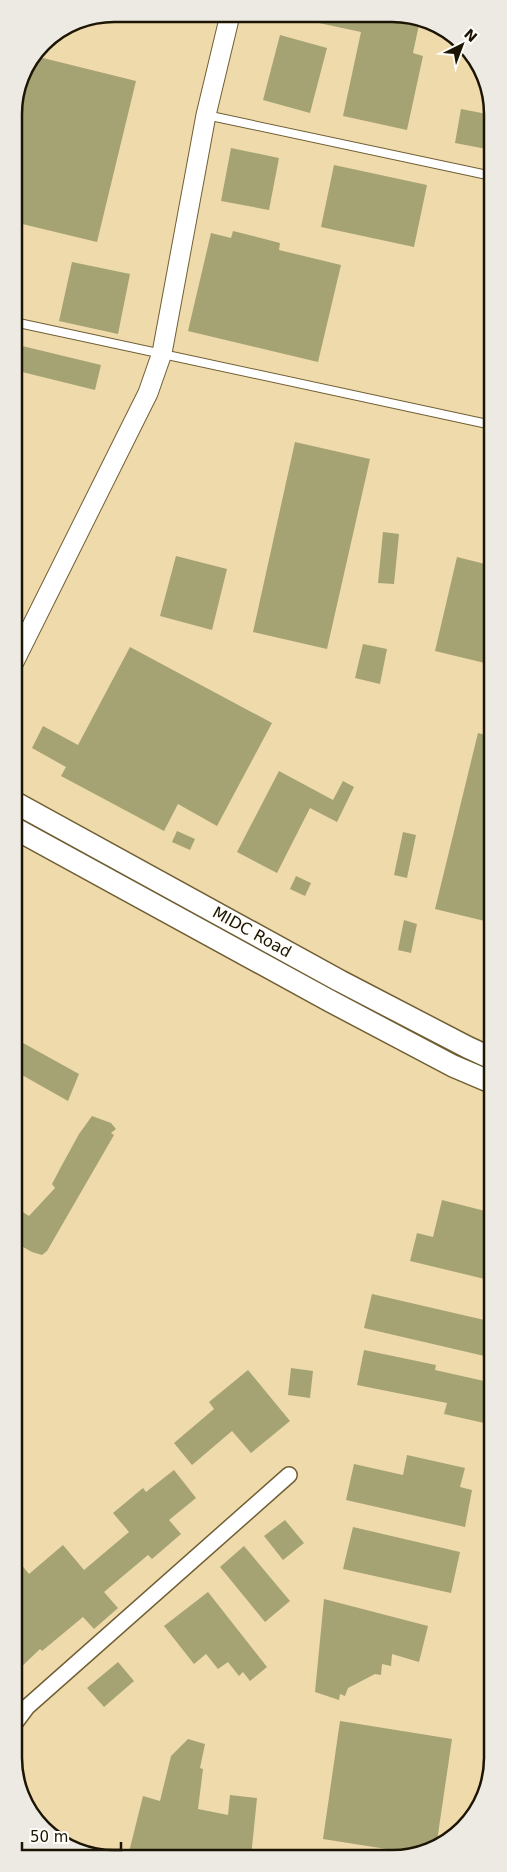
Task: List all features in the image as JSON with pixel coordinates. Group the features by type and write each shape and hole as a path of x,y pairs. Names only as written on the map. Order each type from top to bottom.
{"main road":[{"name":"MIDC Road","path":"23,807 340,981 484,1054"},
{"name":"MIDC Road","path":"23,833 330,1001 453,1066 484,1079"}],"street":[{"path":"23,638 148,393 162,353 206,115 228,22"},
{"path":"22,1714 32,1702 289,1475"}],"lane":[{"path":"206,115 484,174"},
{"path":"23,324 484,423"}],"building":[{"path":"314,22 392,22 419,27 413,53 423,56 407,130 343,116 361,32"},
{"path":"280,35 327,48 310,113 263,100"},
{"path":"43,58 136,81 97,242 23,224 24,97 32,74"},
{"path":"461,109 484,113 484,148 455,143"},
{"path":"231,148 279,158 269,210 221,201"},
{"path":"334,165 427,185 414,247 321,227"},
{"path":"233,231 280,243 279,250 341,265 318,362 188,331 211,233 231,238"},
{"path":"72,262 130,274 118,334 59,321"},
{"path":"23,346 101,365 95,390 23,372"},
{"path":"295,442 370,459 327,649 253,632"},
{"path":"383,532 399,534 394,584 378,583"},
{"path":"176,556 227,569 212,630 160,616"},
{"path":"457,557 484,564 484,663 435,651"},
{"path":"363,644 387,649 380,684 355,678"},
{"path":"130,647 272,723 217,826 178,804 164,831 61,776 66,767 32,748 43,726 78,745"},
{"path":"478,733 484,735 484,921 435,909"},
{"path":"279,771 333,800 343,781 354,787 337,822 310,808 277,873 237,852"},
{"path":"177,831 195,839 190,850 172,842"},
{"path":"403,832 416,835 407,878 394,875"},
{"path":"296,876 311,883 305,896 290,889"},
{"path":"404,920 417,924 411,953 398,950"},
{"path":"22,1043 79,1074 68,1101 22,1075"},
{"path":"92,1116 111,1123 116,1129 111,1133 114,1135 47,1251 42,1255 32,1252 22,1247 22,1212 29,1216 55,1188 52,1184 79,1134"},
{"path":"442,1200 484,1211 484,1279 410,1261 417,1233 433,1237"},
{"path":"372,1294 484,1320 484,1356 364,1328"},
{"path":"364,1350 436,1365 435,1370 484,1381 484,1423 444,1414 447,1403 357,1385"},
{"path":"291,1368 313,1371 310,1398 288,1395"},
{"path":"248,1370 290,1421 251,1453 232,1431 192,1465 174,1443 214,1409 209,1402"},
{"path":"407,1455 465,1468 460,1487 472,1490 465,1527 346,1500 354,1464 403,1475"},
{"path":"174,1470 196,1498 169,1520 181,1534 152,1559 148,1555 104,1592 118,1608 94,1629 83,1617 42,1651 40,1649 22,1666 22,1566 29,1574 63,1545 84,1570 129,1532 113,1513 143,1488 146,1492"},
{"path":"285,1520 304,1543 283,1560 264,1536"},
{"path":"353,1527 460,1552 451,1593 343,1569"},
{"path":"244,1546 290,1601 265,1622 220,1567"},
{"path":"208,1592 267,1667 250,1681 243,1672 239,1676 228,1662 218,1669 206,1654 194,1664 164,1626"},
{"path":"324,1599 428,1626 419,1662 392,1654 391,1666 382,1664 381,1675 375,1674 348,1688 345,1696 340,1694 339,1700 315,1692"},
{"path":"118,1662 134,1681 104,1707 87,1688"},
{"path":"340,1721 452,1739 438,1837 422,1845 392,1850 323,1839"},
{"path":"188,1739 205,1744 200,1768 203,1769 198,1809 228,1815 230,1795 257,1798 252,1850 130,1850 143,1796 160,1801 171,1756"}]}
